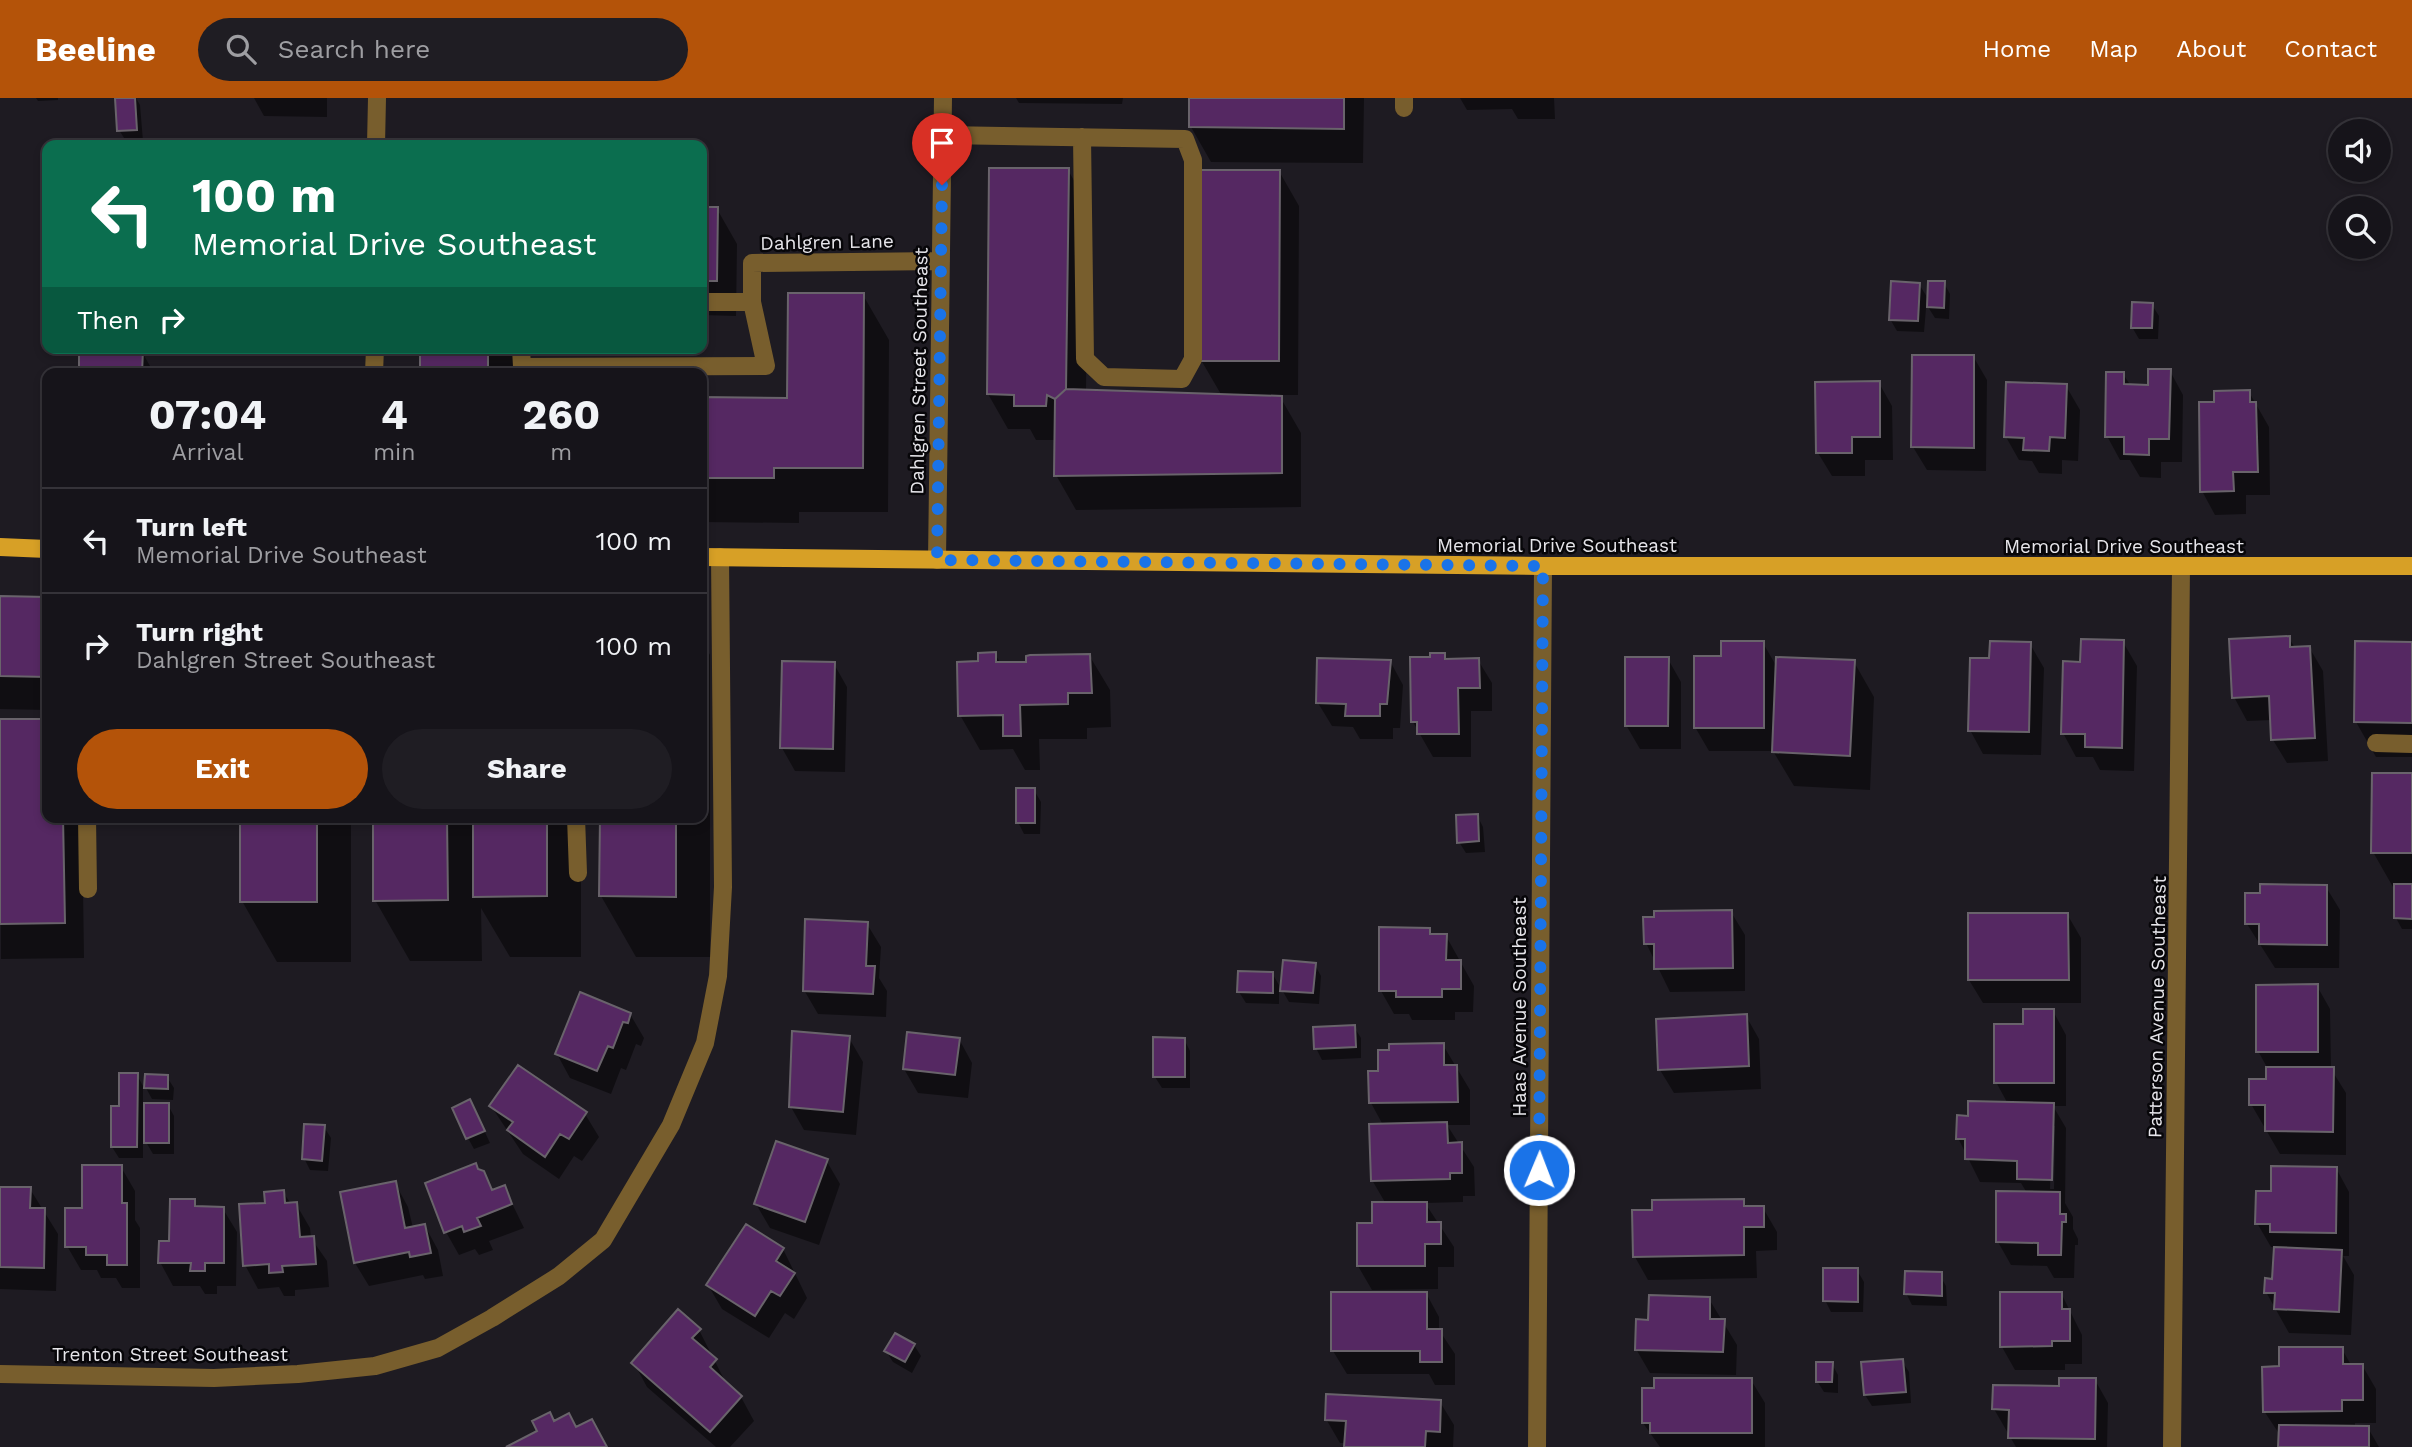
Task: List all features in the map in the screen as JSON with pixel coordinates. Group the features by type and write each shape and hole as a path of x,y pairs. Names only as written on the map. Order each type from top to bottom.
{"main road":[{"path":"0,547 42,549"},
{"name":"Memorial Drive Southeast","path":"707,557 1543,566 2412,566"}],"street":[{"path":"376,140 377,98"},
{"name":"Dahlgren Street Southeast","path":"937,560 943,98"},
{"path":"943,135 1185,138 1193,160 1193,359 1182,379 1104,377 1086,359 1082,137"},
{"name":"Dahlgren Lane","path":"521,354 522,367 766,366 752,302 752,264 941,261"},
{"path":"707,302 752,302"},
{"name":"Trenton Street Southeast","path":"0,1374 214,1378 298,1374 375,1366 438,1348 559,1276 603,1240 671,1125 705,1043 718,976 723,887 720,557"},
{"name":"Haas Avenue Southeast","path":"1537,1447 1543,566"},
{"name":"Patterson Avenue Southeast","path":"2172,1447 2181,567"},
{"path":"2376,744 2412,744"},
{"path":"87,823 88,889"},
{"path":"576,823 578,873"}],"building":[{"path":"115,98 135,98 137,130 117,131"},
{"path":"1189,98 1344,98 1344,129 1189,127"},
{"path":"989,168 1069,168 1066,389 1055,399 1047,395 1046,406 1014,406 1014,395 987,394"},
{"path":"1200,170 1280,170 1279,361 1199,361"},
{"path":"707,207 718,207 717,281 707,281"},
{"path":"1891,281 1920,283 1918,321 1889,320"},
{"path":"1928,281 1945,281 1944,308 1927,307"},
{"path":"788,293 864,293 863,468 774,468 774,478 707,478 707,397 787,398"},
{"path":"2132,302 2153,303 2152,328 2131,328"},
{"path":"79,354 143,354 142,368 79,368"},
{"path":"420,354 488,354 488,368 420,368"},
{"path":"1912,355 1974,355 1974,448 1911,447"},
{"path":"2148,369 2171,369 2169,439 2149,439 2149,455 2124,454 2124,437 2105,437 2106,372 2124,372 2124,384 2148,385"},
{"path":"1880,381 1880,437 1852,437 1852,453 1816,453 1815,382"},
{"path":"2006,382 2067,384 2065,438 2050,437 2049,451 2023,450 2024,438 2004,437"},
{"path":"1066,389 1282,396 1282,473 1054,476 1055,399"},
{"path":"2250,390 2250,402 2256,402 2258,472 2233,472 2234,491 2200,492 2199,402 2214,402 2214,391"},
{"path":"0,596 42,597 42,677 0,676"},
{"path":"2290,636 2290,647 2310,646 2315,738 2271,740 2269,696 2232,698 2229,639"},
{"path":"2081,639 2124,640 2122,748 2085,747 2085,734 2061,734 2063,661 2080,662"},
{"path":"1721,641 1764,641 1764,728 1694,728 1694,656 1721,656"},
{"path":"1990,641 2031,642 2029,732 1968,731 1970,658 1989,658"},
{"path":"2355,641 2412,642 2412,723 2354,722"},
{"path":"996,652 996,662 1026,662 1026,656 1030,655 1090,654 1092,693 1068,693 1068,704 1020,705 1021,736 1003,736 1003,715 958,716 957,662 978,661 978,653"},
{"path":"1430,653 1445,653 1445,659 1479,658 1480,688 1458,688 1459,734 1417,734 1417,722 1411,722 1410,657 1430,657"},
{"path":"1625,657 1669,657 1668,726 1625,726"},
{"path":"1776,657 1855,660 1850,756 1772,752"},
{"path":"1317,658 1391,660 1387,704 1380,704 1380,716 1345,716 1346,704 1316,703"},
{"path":"782,661 835,662 833,749 780,748"},
{"path":"0,719 42,719 42,823 63,823 65,923 0,924"},
{"path":"2372,773 2412,773 2412,853 2371,853"},
{"path":"1016,788 1035,788 1035,823 1016,823"},
{"path":"1478,814 1479,841 1457,843 1456,815"},
{"path":"240,823 317,823 317,902 240,902"},
{"path":"373,823 447,823 448,900 373,901"},
{"path":"473,823 547,823 547,896 473,897"},
{"path":"600,823 676,823 676,897 599,896"},
{"path":"2260,884 2327,885 2327,945 2259,944 2259,924 2245,924 2245,893 2260,893"},
{"path":"2394,884 2412,884 2412,919 2394,918"},
{"path":"1732,910 1733,968 1654,969 1654,944 1644,944 1643,917 1654,917 1654,911"},
{"path":"1968,913 2068,913 2069,980 1968,980"},
{"path":"805,919 868,922 866,966 875,966 873,994 803,991"},
{"path":"1379,927 1430,928 1430,934 1447,934 1446,960 1461,960 1461,989 1442,989 1442,997 1396,997 1396,991 1379,991"},
{"path":"1283,960 1316,963 1313,993 1280,991"},
{"path":"1238,971 1273,972 1273,993 1237,992"},
{"path":"2318,984 2318,1052 2256,1052 2256,985"},
{"path":"580,992 631,1013 628,1023 623,1022 613,1048 608,1046 597,1071 555,1054"},
{"path":"2023,1009 2054,1009 2054,1083 1994,1083 1994,1024 2023,1024"},
{"path":"1747,1014 1749,1066 1658,1070 1656,1019"},
{"path":"1355,1025 1356,1047 1314,1049 1313,1027"},
{"path":"792,1031 850,1036 843,1112 789,1107"},
{"path":"907,1032 960,1038 955,1075 903,1069"},
{"path":"1153,1037 1185,1038 1185,1077 1153,1077"},
{"path":"1444,1043 1444,1065 1457,1065 1458,1102 1369,1103 1368,1071 1378,1071 1378,1050 1389,1050 1389,1044"},
{"path":"518,1065 587,1112 569,1139 560,1134 545,1157 507,1130 513,1122 489,1106"},
{"path":"2266,1067 2334,1067 2333,1132 2265,1131 2265,1105 2249,1105 2249,1079 2266,1079"},
{"path":"119,1073 138,1073 137,1147 111,1147 111,1106 119,1106"},
{"path":"145,1074 168,1075 168,1089 144,1088"},
{"path":"470,1099 485,1131 466,1139 452,1108"},
{"path":"1968,1101 2054,1103 2052,1180 2017,1179 2017,1161 1965,1159 1965,1139 1956,1139 1957,1115 1968,1116"},
{"path":"144,1103 169,1103 169,1143 144,1143"},
{"path":"1447,1122 1448,1143 1462,1142 1462,1173 1450,1173 1450,1179 1371,1181 1369,1124"},
{"path":"304,1124 325,1125 322,1161 302,1159"},
{"path":"776,1141 828,1159 805,1222 754,1204"},
{"path":"476,1163 478,1169 484,1171 492,1190 505,1185 512,1204 477,1218 481,1226 464,1232 462,1226 444,1233 425,1183"},
{"path":"82,1165 122,1165 122,1203 127,1203 127,1265 107,1265 107,1255 86,1255 86,1247 65,1247 65,1208 82,1208"},
{"path":"2271,1166 2337,1167 2336,1233 2270,1232 2270,1224 2255,1224 2256,1191 2271,1191"},
{"path":"396,1181 405,1228 425,1224 431,1253 410,1257 409,1252 354,1263 340,1192"},
{"path":"0,1187 31,1187 30,1208 45,1208 44,1268 0,1267"},
{"path":"284,1190 285,1203 297,1202 300,1237 314,1236 316,1264 282,1266 283,1272 269,1273 269,1264 243,1266 239,1204 265,1203 264,1192"},
{"path":"1996,1191 2060,1192 2060,1214 2066,1214 2066,1222 2062,1222 2061,1255 2038,1255 2038,1243 1996,1242"},
{"path":"170,1199 195,1199 195,1206 224,1207 224,1263 205,1263 205,1271 190,1271 191,1263 158,1263 159,1241 169,1241"},
{"path":"1744,1199 1744,1206 1764,1206 1764,1227 1744,1227 1744,1255 1633,1257 1632,1210 1652,1210 1652,1200"},
{"path":"1372,1202 1427,1202 1427,1222 1441,1222 1441,1244 1425,1244 1425,1266 1357,1266 1357,1223 1372,1223"},
{"path":"746,1224 784,1248 776,1261 795,1273 780,1296 771,1291 755,1316 706,1285"},
{"path":"2274,1247 2342,1250 2339,1312 2274,1309 2275,1293 2264,1293 2265,1278 2272,1279"},
{"path":"1823,1268 1858,1268 1858,1302 1823,1301"},
{"path":"1905,1271 1942,1272 1942,1296 1904,1294"},
{"path":"1331,1292 1427,1292 1427,1329 1442,1329 1442,1362 1420,1362 1420,1351 1331,1351"},
{"path":"2000,1292 2062,1292 2062,1309 2070,1309 2070,1341 2052,1341 2052,1346 2000,1347"},
{"path":"1649,1295 1710,1297 1710,1319 1725,1319 1723,1352 1635,1350 1636,1319 1648,1320"},
{"path":"678,1309 701,1329 692,1338 717,1359 710,1367 742,1396 710,1432 631,1363"},
{"path":"895,1333 915,1344 905,1362 884,1351"},
{"path":"2279,1347 2343,1347 2343,1364 2363,1364 2363,1400 2342,1400 2342,1411 2263,1412 2262,1367 2279,1366"},
{"path":"1903,1359 1906,1392 1864,1395 1861,1362"},
{"path":"1816,1362 1833,1362 1832,1382 1816,1382"},
{"path":"1654,1378 1752,1378 1752,1433 1650,1433 1650,1423 1642,1423 1642,1388 1654,1388"},
{"path":"2059,1378 2096,1378 2095,1439 2008,1438 2009,1410 1992,1409 1993,1385 2059,1386"},
{"path":"1326,1394 1441,1400 1440,1432 1426,1431 1425,1447 1344,1447 1346,1421 1325,1420"},
{"path":"550,1412 554,1421 569,1413 576,1427 592,1419 607,1447 506,1447 537,1431 532,1421"},
{"path":"2279,1425 2369,1426 2369,1447 2278,1447"}],"route":[{"path":"942,185 937,560 1543,566 1539,1170"}]}
